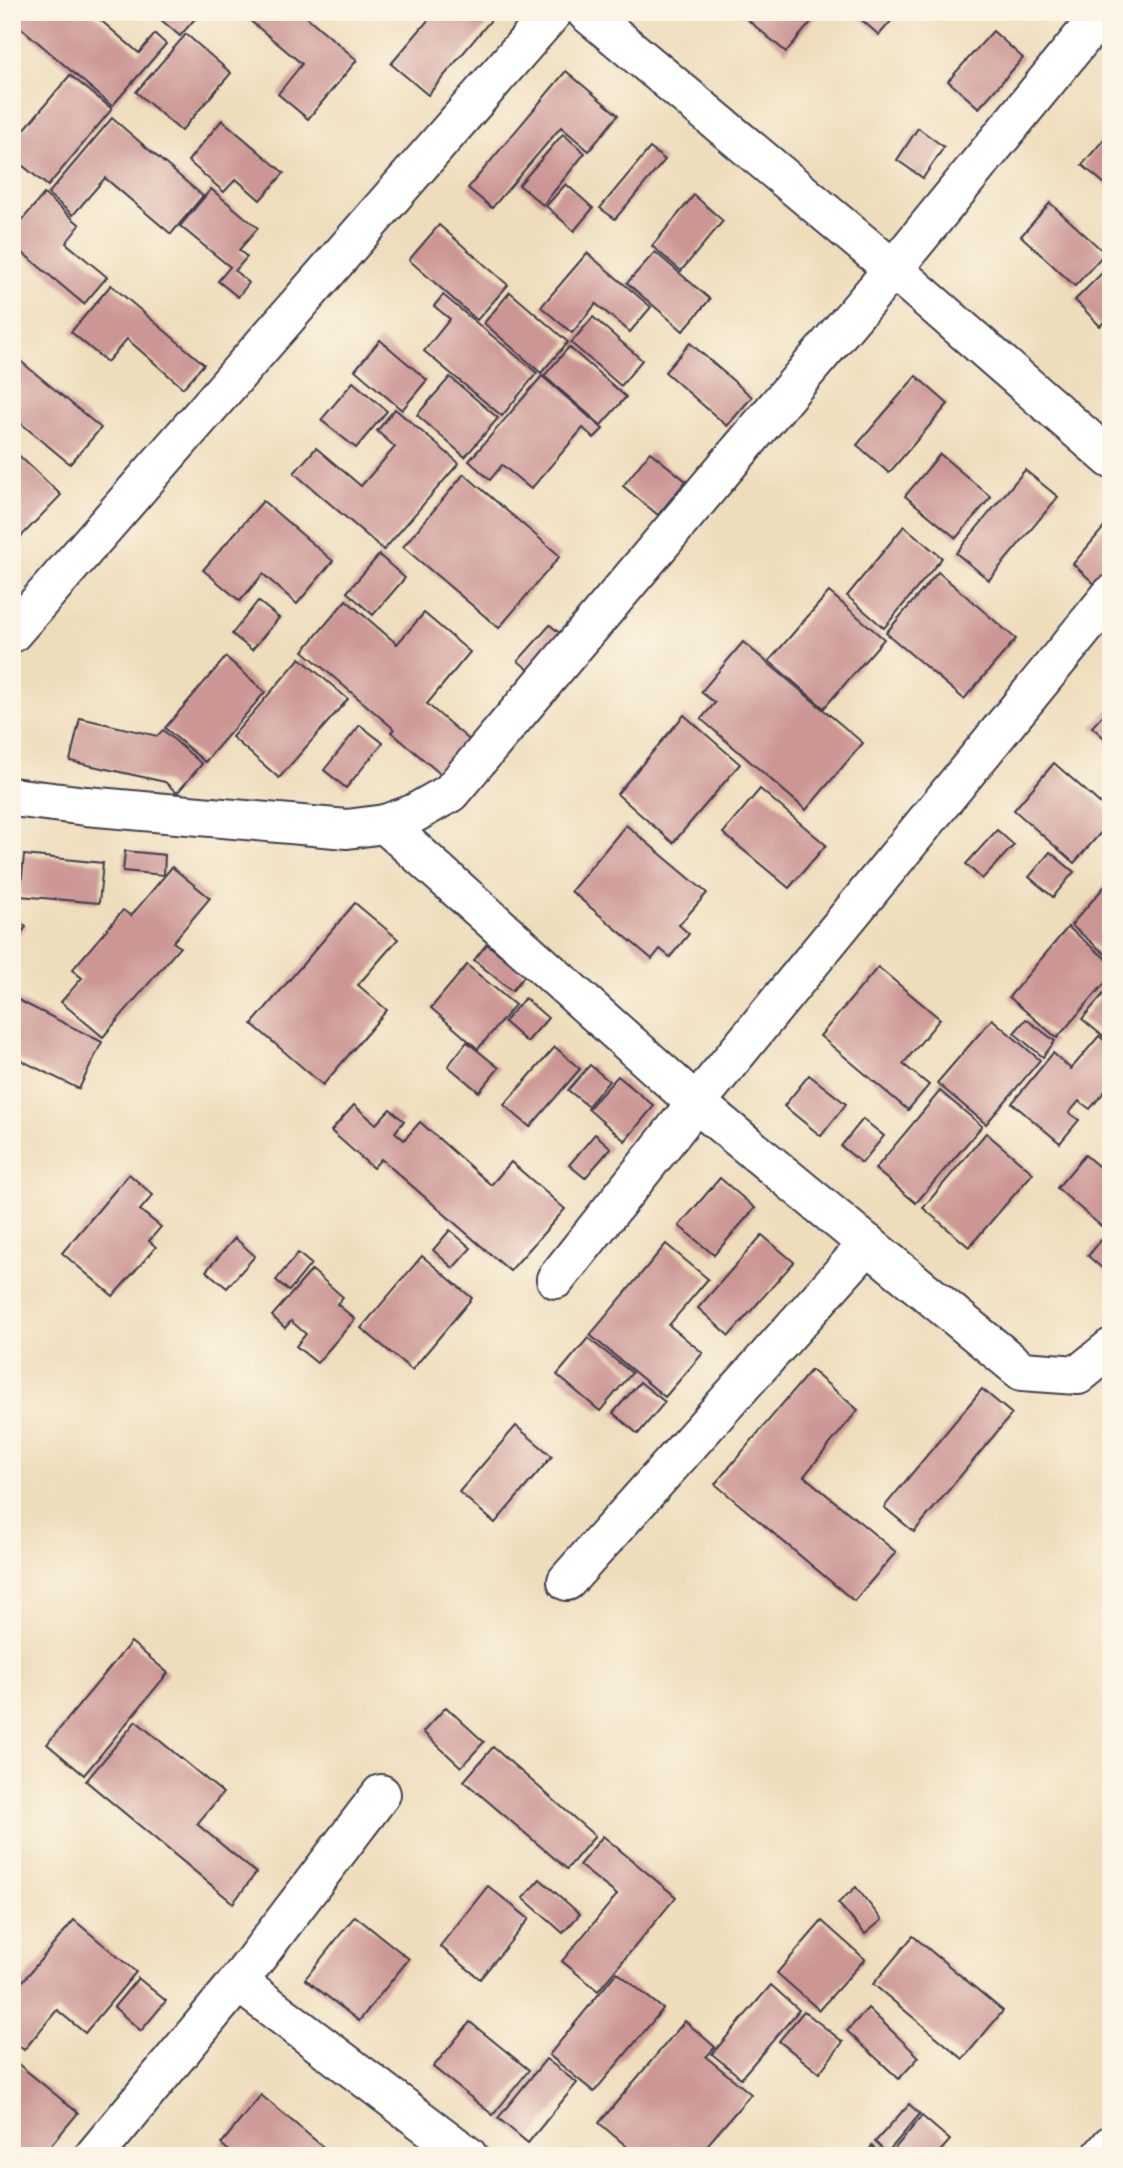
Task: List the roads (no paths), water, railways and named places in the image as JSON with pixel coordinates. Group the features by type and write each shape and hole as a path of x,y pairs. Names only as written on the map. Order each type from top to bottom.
{"street":[{"path":"12,633 553,12"},
{"path":"586,12 893,269 1111,459"},
{"path":"12,797 347,829 385,824 413,814 450,793 893,269 1103,12"},
{"path":"556,1279 696,1103 1111,595"},
{"path":"385,824 696,1103 1022,1371 1079,1375 1111,1348"},
{"path":"567,1581 868,1244"},
{"path":"94,2156 238,1982 382,1794"},
{"path":"238,1982 468,2156"},
{"path":"1102,2156 1111,2145"}]}
